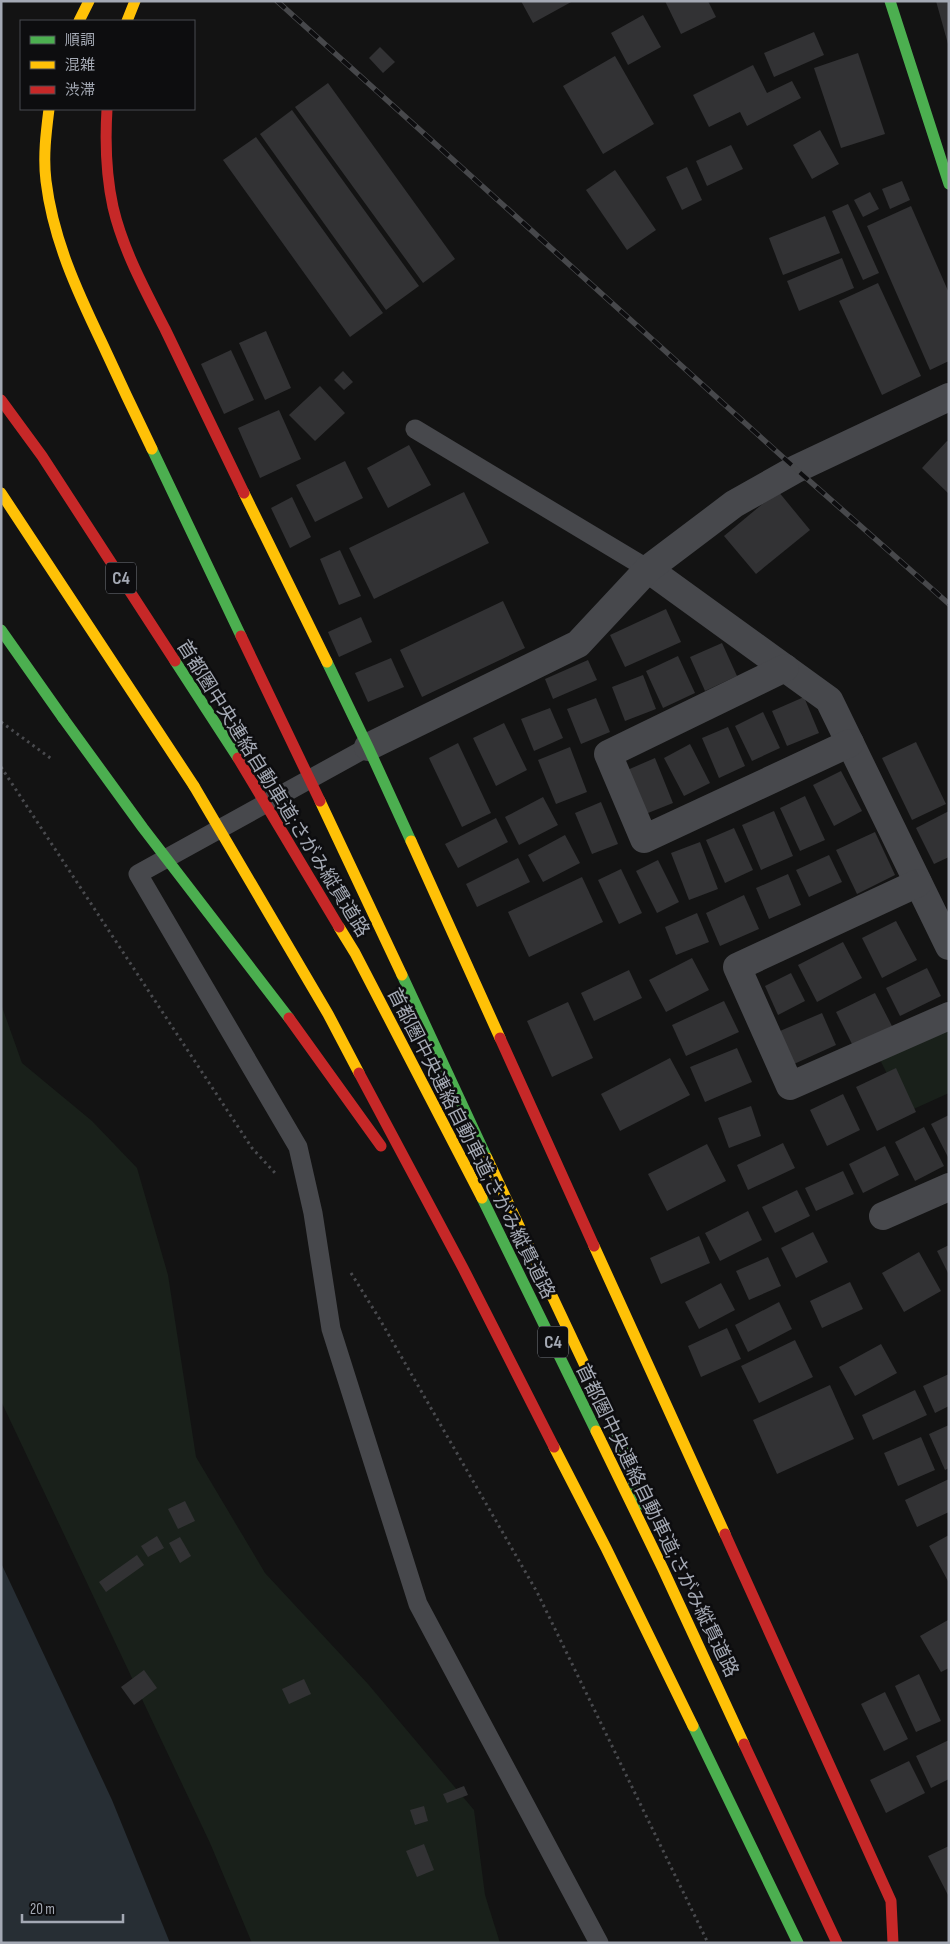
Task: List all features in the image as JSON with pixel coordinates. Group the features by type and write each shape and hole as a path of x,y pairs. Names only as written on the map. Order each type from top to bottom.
{"main road":[{"path":"80,20 89,1"},
{"path":"127,20 135,1"},
{"path":"890,1 949,184"},
{"path":"49,110 44,154 47,197 59,245 76,289 316,792 620,1441 662,1567"},
{"path":"107,110 105,142 110,193 122,237 144,287 368,747 891,1901 893,1943"},
{"name":"首都圏中央連絡自動車道;さがみ縦貫道路","path":"1,400 42,456 238,758 355,953 490,1211 662,1567 838,1943"},
{"name":"C4","path":"1,493 194,786 328,1014 463,1268 606,1548 798,1943"},
{"path":"1,630 143,828 239,951 345,1094 385,1152"},
{"path":"401,1177 463,1268"}],"street":[{"path":"368,747 578,644 648,569 734,504 776,480 949,397"},
{"path":"648,569 829,700 949,946"},
{"path":"785,668 608,754 644,839 850,743"},
{"path":"918,883 737,967 790,1086 949,1016"},
{"path":"883,1216 949,1187"}],"lane":[{"path":"416,429 648,569"},
{"path":"368,747 138,874 298,1147 312,1213 331,1329 418,1604 599,1943"}],"path":[{"path":"1,722 58,764"},
{"path":"1,767 252,1148 279,1177"},
{"path":"349,1270 380,1318 537,1592 708,1943"}],"shaded area":[{"path":"1,1004 22,1063 92,1121 137,1168 168,1275 196,1457 265,1573 368,1684 474,1810 485,1895 500,1943 252,1943 210,1843 1,1401"},
{"path":"949,1028 949,1093 907,1112 880,1060"},
{"path":"1,1563 112,1800 170,1943 1,1943"}],"building":[{"path":"521,1 573,1 533,23"},
{"path":"665,1 708,1 716,17 681,34"},
{"path":"936,1 949,1 949,44 948,44"},
{"path":"643,15 661,47 628,65 611,33"},
{"path":"814,32 824,55 774,77 764,53"},
{"path":"380,47 395,62 383,73 369,58"},
{"path":"858,53 885,134 841,148 814,68"},
{"path":"615,56 654,124 603,154 563,86"},
{"path":"753,65 767,93 792,81 801,98 747,126 740,112 709,127 693,95"},
{"path":"328,83 455,259 423,283 295,107"},
{"path":"292,110 419,286 386,310 260,134"},
{"path":"820,130 839,164 812,179 793,145"},
{"path":"256,137 383,313 350,337 223,160"},
{"path":"731,145 743,169 707,186 696,161"},
{"path":"687,167 702,200 682,210 666,177"},
{"path":"615,170 656,230 627,250 586,190"},
{"path":"902,181 910,200 890,209 882,189"},
{"path":"870,192 879,209 863,217 854,200"},
{"path":"848,204 879,273 863,280 832,211"},
{"path":"911,206 949,293 949,361 930,370 867,226"},
{"path":"825,216 840,253 783,275 769,238"},
{"path":"842,258 854,288 799,311 787,281"},
{"path":"878,283 921,376 882,395 839,301"},
{"path":"266,331 291,388 265,400 239,343"},
{"path":"231,350 254,400 224,414 201,364"},
{"path":"343,371 353,382 344,390 334,380"},
{"path":"320,386 345,413 315,441 289,415"},
{"path":"279,410 301,459 260,478 238,428"},
{"path":"947,441 949,442 949,494 922,468"},
{"path":"409,445 431,485 388,508 367,468"},
{"path":"345,461 363,498 315,522 296,485"},
{"path":"778,491 810,530 756,574 724,536"},
{"path":"464,492 489,543 374,599 349,548"},
{"path":"292,497 311,537 290,548 271,508"},
{"path":"340,550 361,596 339,605 320,559"},
{"path":"503,601 525,648 422,697 400,650"},
{"path":"666,609 681,642 625,667 610,635"},
{"path":"361,617 372,642 339,657 328,632"},
{"path":"722,643 737,676 705,691 690,657"},
{"path":"678,656 695,693 663,708 646,671"},
{"path":"391,658 404,687 368,702 355,673"},
{"path":"588,660 597,680 553,699 545,679"},
{"path":"643,675 656,709 625,721 612,687"},
{"path":"804,697 819,733 787,746 772,711"},
{"path":"596,698 610,732 581,744 567,709"},
{"path":"550,708 563,738 534,751 521,719"},
{"path":"763,712 780,748 752,761 735,726"},
{"path":"504,723 527,770 496,786 473,738"},
{"path":"728,727 745,766 719,778 702,738"},
{"path":"916,742 946,804 912,820 882,758"},
{"path":"458,743 491,813 462,827 429,758"},
{"path":"690,744 710,783 684,796 664,758"},
{"path":"570,747 587,792 556,804 538,760"},
{"path":"655,758 673,803 643,815 625,771"},
{"path":"841,771 862,811 834,826 813,785"},
{"path":"805,796 825,840 800,851 780,808"},
{"path":"543,797 558,825 519,845 505,817"},
{"path":"601,802 618,844 592,854 575,813"},
{"path":"774,811 793,856 761,870 742,825"},
{"path":"949,811 949,857 934,864 916,828"},
{"path":"496,818 508,842 458,868 445,844"},
{"path":"734,828 753,870 725,883 706,840"},
{"path":"875,832 895,875 857,894 836,850"},
{"path":"565,835 580,863 543,882 528,855"},
{"path":"700,842 718,889 689,900 671,853"},
{"path":"829,855 842,882 809,897 796,870"},
{"path":"518,858 530,882 477,907 466,884"},
{"path":"658,860 679,902 657,913 636,871"},
{"path":"621,869 642,913 619,924 598,880"},
{"path":"788,874 801,905 769,919 756,888"},
{"path":"582,877 603,922 529,957 508,912"},
{"path":"744,895 759,929 720,946 706,913"},
{"path":"697,913 709,942 676,955 665,927"},
{"path":"896,921 917,960 882,978 862,938"},
{"path":"843,942 862,978 817,1002 798,965"},
{"path":"692,958 709,990 666,1012 649,980"},
{"path":"927,968 941,996 900,1016 886,988"},
{"path":"629,970 642,998 594,1021 581,993"},
{"path":"791,973 805,1001 778,1015 765,986"},
{"path":"875,993 893,1028 854,1048 836,1012"},
{"path":"724,1001 739,1032 686,1056 672,1025"},
{"path":"568,1002 593,1058 552,1077 527,1021"},
{"path":"822,1013 836,1045 794,1064 780,1031"},
{"path":"737,1048 752,1082 705,1102 690,1067"},
{"path":"670,1058 690,1095 620,1131 601,1094"},
{"path":"896,1068 916,1112 877,1131 856,1087"},
{"path":"843,1094 860,1130 827,1146 810,1110"},
{"path":"751,1106 761,1136 729,1148 718,1118"},
{"path":"949,1115 949,1159 931,1124"},
{"path":"924,1127 944,1166 915,1181 895,1142"},
{"path":"783,1143 795,1168 748,1190 737,1165"},
{"path":"707,1144 726,1181 667,1211 648,1174"},
{"path":"885,1146 899,1175 863,1193 849,1164"},
{"path":"843,1171 854,1194 816,1211 805,1188"},
{"path":"797,1190 810,1216 775,1233 762,1207"},
{"path":"748,1211 762,1240 720,1261 705,1233"},
{"path":"813,1232 828,1262 796,1278 781,1248"},
{"path":"699,1236 710,1263 661,1284 650,1258"},
{"path":"949,1245 949,1275 937,1251"},
{"path":"919,1252 941,1291 904,1312 882,1273"},
{"path":"768,1257 781,1286 749,1300 736,1271"},
{"path":"850,1282 863,1309 822,1328 810,1301"},
{"path":"721,1283 735,1310 699,1329 685,1302"},
{"path":"779,1302 792,1329 748,1352 735,1325"},
{"path":"727,1328 741,1359 701,1377 688,1346"},
{"path":"795,1340 813,1377 759,1403 741,1366"},
{"path":"881,1344 897,1373 855,1396 839,1367"},
{"path":"949,1374 949,1406 935,1413 923,1386"},
{"path":"830,1385 854,1439 777,1474 753,1420"},
{"path":"915,1390 927,1415 873,1440 862,1415"},
{"path":"949,1425 949,1468 945,1470 929,1434"},
{"path":"921,1437 935,1470 898,1486 884,1453"},
{"path":"949,1479 949,1512 917,1527 905,1500"},
{"path":"185,1501 195,1521 178,1529 168,1509"},
{"path":"949,1535 949,1583 929,1546"},
{"path":"157,1536 164,1548 148,1557 141,1546"},
{"path":"180,1537 191,1556 180,1563 169,1543"},
{"path":"137,1555 144,1565 106,1592 99,1582"},
{"path":"948,1620 949,1668 941,1672 920,1636"},
{"path":"144,1670 157,1688 134,1705 121,1687"},
{"path":"919,1674 941,1721 916,1732 895,1686"},
{"path":"304,1679 311,1694 289,1704 282,1689"},
{"path":"885,1692 908,1739 884,1751 861,1704"},
{"path":"949,1740 949,1779 931,1788 916,1756"},
{"path":"909,1761 925,1793 886,1813 870,1780"},
{"path":"464,1786 468,1795 447,1803 443,1794"},
{"path":"424,1806 428,1821 415,1825 410,1810"},
{"path":"424,1844 434,1870 417,1877 406,1851"},
{"path":"949,1846 949,1897 928,1856"}],"railway":[{"path":"277,1 796,469 949,604"}],"traffic: fast":[{"path":"890,1 949,184"},
{"path":"152,449 241,636"},
{"path":"1,630 63,718"},
{"path":"175,661 238,758"},
{"path":"327,662 411,841"},
{"path":"63,718 143,828 289,1018"},
{"path":"402,975 487,1158"},
{"path":"482,1198 596,1431"},
{"path":"586,1368 620,1441 641,1504"},
{"path":"693,1726 798,1943"}],"traffic: slow":[{"path":"80,20 89,1"},
{"path":"127,20 135,1"},
{"path":"49,110 45,145 45,172 49,202 60,244 84,304 152,449"},
{"path":"1,493 194,786"},
{"path":"244,493 327,662"},
{"path":"194,786 328,1014 359,1073"},
{"path":"320,801 402,975"},
{"path":"411,841 500,1038"},
{"path":"339,927 355,953 482,1198"},
{"path":"487,1158 586,1368"},
{"path":"594,1246 725,1534"},
{"path":"596,1431 662,1567 744,1744"},
{"path":"554,1447 606,1548 693,1726"}],"traffic: jam":[{"path":"107,110 107,171 117,223 142,285 244,493"},
{"path":"1,400 42,456 175,661"},
{"path":"241,636 320,801"},
{"path":"238,758 339,927"},
{"path":"289,1018 381,1146"},
{"path":"500,1038 594,1246"},
{"path":"359,1073 463,1268 554,1447"},
{"path":"725,1534 891,1901 893,1943"},
{"path":"744,1744 837,1943"}]}
